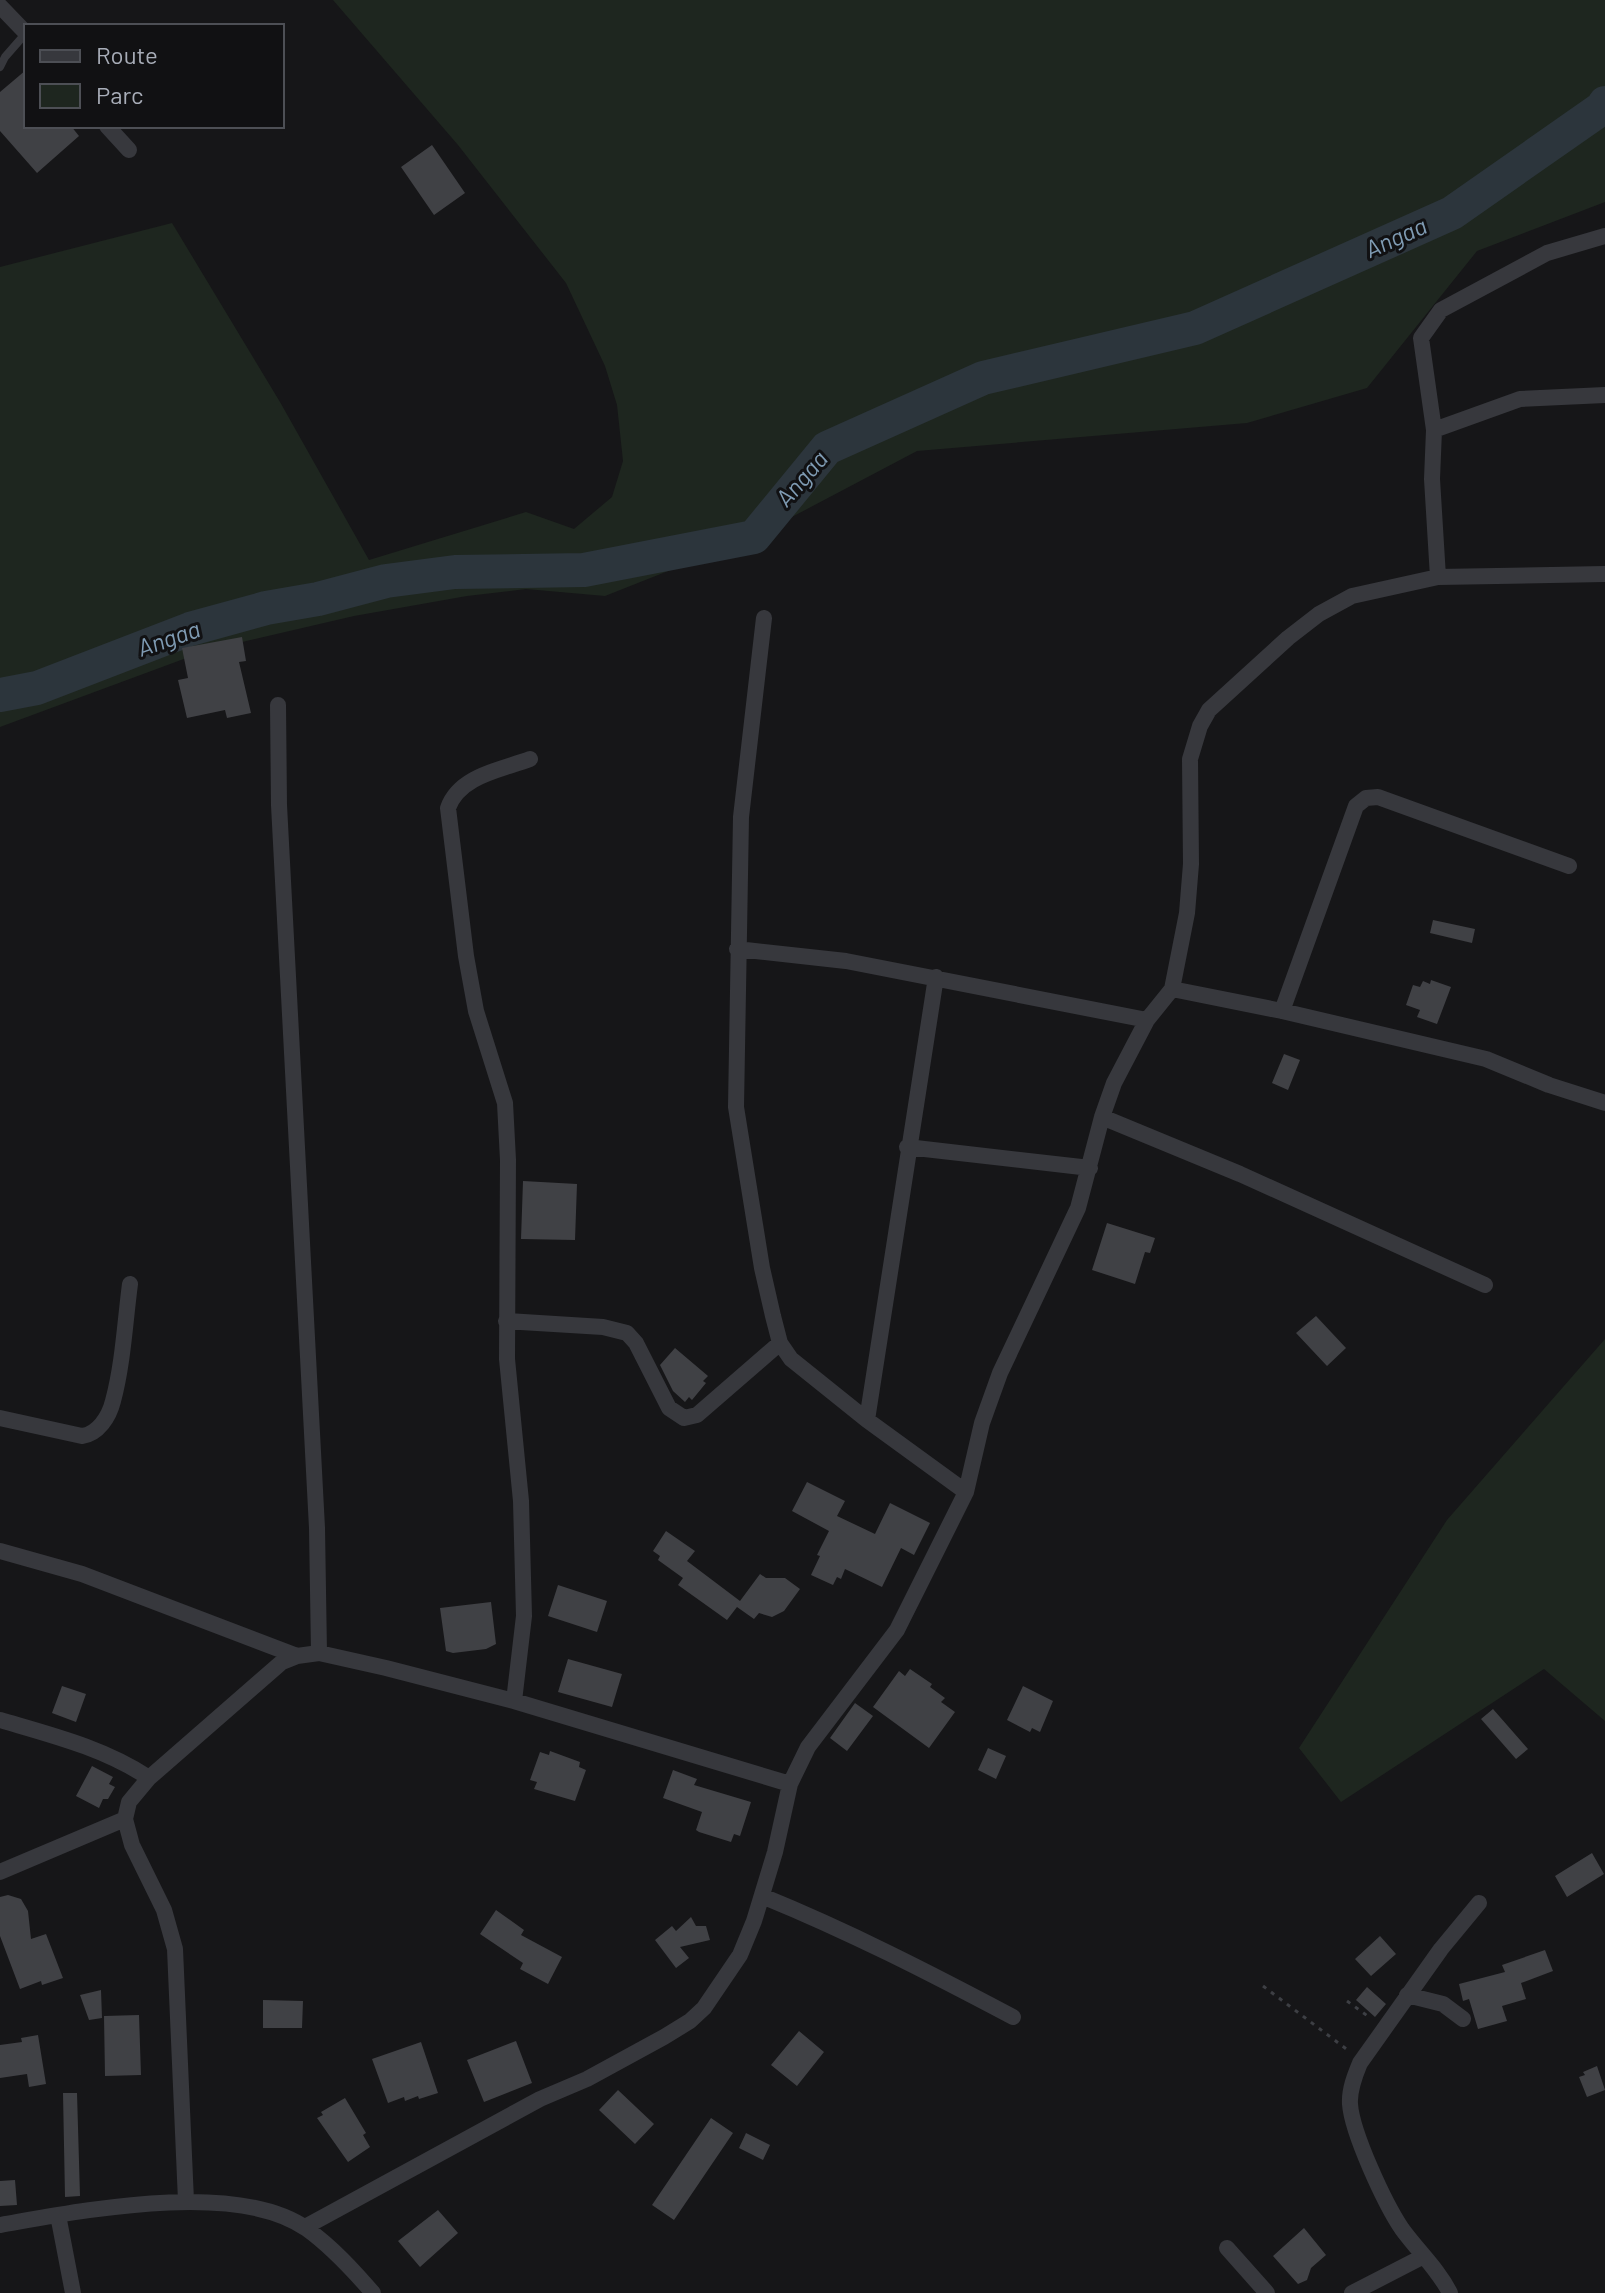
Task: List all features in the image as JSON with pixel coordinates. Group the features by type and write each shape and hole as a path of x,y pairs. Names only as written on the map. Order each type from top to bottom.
{"street":[{"path":"0,6 24,31"},
{"path":"109,128 129,150"},
{"path":"1438,577 1432,479 1434,430 1421,338 1441,310 1547,253 1605,236"},
{"path":"1434,430 1520,399 1605,395"},
{"path":"305,2227 540,2099 600,2072 690,2021 704,2008 740,1955 775,1852 790,1784 808,1747 897,1630 966,1492 982,1423 1000,1373 1078,1208 1114,1083 1147,1020 1172,989 1187,913 1191,864 1190,759 1200,726 1209,710 1288,638 1334,604 1352,596 1438,577 1605,574"},
{"path":"764,618 741,817 736,1107 762,1268 780,1343 791,1359 867,1420 966,1492"},
{"path":"278,705 280,837 317,1528 319,1653"},
{"path":"514,1701 524,1616 521,1501 507,1359 508,1160 505,1103 476,1011 464,942 448,808 453,795 465,783 530,759"},
{"path":"1282,1011 1356,806 1366,798 1378,797 1569,866"},
{"path":"737,949 846,961 1147,1020"},
{"path":"867,1420 907,1147 936,977"},
{"path":"1172,989 1282,1011 1486,1059 1549,1085 1605,1103"},
{"path":"1102,1117 1240,1174 1485,1285"},
{"path":"907,1147 1090,1168"},
{"path":"0,1418 82,1436 92,1435 112,1404 130,1284"},
{"path":"506,1321 603,1327 627,1333 636,1343 669,1408 684,1418 697,1415 780,1343"},
{"path":"0,1551 82,1574 297,1656"},
{"path":"186,2201 175,1949 164,1910 132,1845 125,1819 129,1802 149,1778 282,1662 319,1653 514,1701 790,1784"},
{"path":"0,1720 82,1745 126,1763 149,1778"},
{"path":"0,1872 125,1819"},
{"path":"762,1896 830,1924 1013,2017"},
{"path":"1450,2293 1388,2204 1354,2126 1349,2103 1360,2063 1407,1995 1479,1903"},
{"path":"1407,1995 1443,2004 1463,2019"},
{"path":"0,2225 58,2215 186,2201 230,2203 305,2227 347,2263 373,2293"},
{"path":"58,2215 73,2293"},
{"path":"1227,2248 1267,2293"},
{"path":"1352,2293 1424,2256"}],"lane":[{"path":"0,67 24,36"}],"path":[{"path":"1263,1986 1327,2032 1360,2063"},
{"path":"1347,2001 1385,2029"}],"green space":[{"path":"333,0 1605,0 1605,202 1477,251 1367,388 1247,423 917,451 754,537 605,596 526,589 354,616 208,650 0,727 0,267 172,223 280,402 369,560 526,512 574,529 612,497 623,461 617,405 605,366 566,283 458,145"},
{"path":"1605,1339 1605,1721 1544,1669 1341,1802 1299,1748 1447,1520"}],"building":[{"path":"24,72 24,128 73,128 79,136 37,173 0,131 0,92"},
{"path":"432,145 465,193 434,215 401,167"},
{"path":"242,637 246,661 239,662 251,713 227,718 225,710 187,718 178,680 188,678 182,648"},
{"path":"1433,920 1475,929 1472,943 1430,933"},
{"path":"1431,980 1451,987 1437,1024 1417,1017 1420,1010 1406,1005 1413,985 1420,987 1423,981 1430,984"},
{"path":"1284,1054 1300,1060 1288,1090 1272,1083"},
{"path":"523,1181 577,1184 575,1240 521,1239"},
{"path":"1107,1223 1155,1238 1150,1253 1145,1252 1135,1284 1092,1270"},
{"path":"1316,1316 1346,1348 1327,1366 1296,1333"},
{"path":"675,1348 708,1376 692,1400 689,1397 685,1402 673,1391 660,1365"},
{"path":"807,1482 845,1501 837,1516 875,1534 890,1503 930,1523 914,1555 901,1548 882,1587 845,1569 841,1579 837,1577 833,1585 811,1575 829,1531 792,1511"},
{"path":"666,1531 695,1551 687,1561 740,1601 760,1574 766,1578 785,1578 800,1589 784,1611 772,1617 759,1613 754,1619 737,1607 727,1620 678,1585 683,1578 658,1560 660,1556 653,1551"},
{"path":"558,1585 607,1601 597,1632 548,1616"},
{"path":"491,1602 496,1644 486,1649 446,1651 440,1608"},
{"path":"568,1659 622,1674 612,1707 558,1692"},
{"path":"910,1669 932,1684 930,1687 945,1698 941,1702 955,1712 929,1748 873,1707 899,1671 905,1676"},
{"path":"62,1686 86,1694 76,1722 52,1713"},
{"path":"1023,1686 1053,1701 1040,1732 1032,1728 1030,1732 1007,1720"},
{"path":"855,1703 873,1716 847,1751 830,1738"},
{"path":"1493,1709 1528,1749 1516,1759 1481,1719"},
{"path":"988,1748 1006,1756 996,1779 978,1770"},
{"path":"550,1751 580,1762 579,1767 586,1770 575,1801 534,1789 537,1782 530,1780 540,1752 549,1755"},
{"path":"92,1766 113,1777 109,1784 115,1787 99,1808 76,1796"},
{"path":"673,1770 697,1779 694,1785 751,1802 740,1836 734,1834 731,1842 699,1832 696,1830 702,1812 663,1798"},
{"path":"1592,1853 1604,1874 1567,1897 1555,1876"},
{"path":"8,1895 21,1899 28,1911 31,1939 46,1934 63,1978 42,1985 41,1981 20,1989 0,1936 0,1897"},
{"path":"496,1910 524,1930 521,1935 562,1957 548,1984 520,1969 523,1963 480,1934"},
{"path":"691,1917 696,1926 706,1926 710,1940 680,1947 689,1958 676,1968 655,1940 672,1926 676,1931"},
{"path":"1380,1936 1396,1954 1371,1976 1355,1959"},
{"path":"1545,1950 1553,1971 1521,1983 1526,1999 1502,2006 1507,2021 1478,2029 1469,1999 1463,2001 1459,1984 1505,1972 1502,1965"},
{"path":"1367,1987 1386,2004 1375,2017 1356,2000"},
{"path":"101,1990 102,2018 89,2020 80,1995"},
{"path":"263,2000 303,2001 302,2028 263,2028"},
{"path":"139,2015 141,2075 105,2076 104,2016"},
{"path":"799,2031 824,2052 797,2086 771,2065"},
{"path":"38,2035 46,2084 29,2087 27,2074 0,2078 0,2045 22,2042 21,2038"},
{"path":"516,2041 532,2083 484,2102 467,2060"},
{"path":"421,2042 438,2093 405,2101 404,2097 388,2103 372,2059"},
{"path":"1597,2066 1605,2090 1587,2097 1579,2077"},
{"path":"618,2090 654,2124 635,2144 599,2110"},
{"path":"63,2093 77,2093 80,2196 65,2197"},
{"path":"345,2098 366,2133 363,2135 370,2147 348,2162 317,2118 323,2115 321,2112"},
{"path":"711,2118 733,2133 674,2220 652,2205"},
{"path":"746,2133 770,2145 763,2160 739,2148"},
{"path":"15,2180 17,2205 0,2206 0,2181"},
{"path":"438,2210 458,2233 420,2267 398,2241"},
{"path":"1304,2228 1326,2255 1311,2268 1307,2280 1298,2284 1273,2256"}],"waterway":[{"name":"Angaa","path":"0,695 37,688 190,629 386,581 455,572 584,570 754,537 827,448 983,378 1195,328 1452,213 1605,103"}]}
